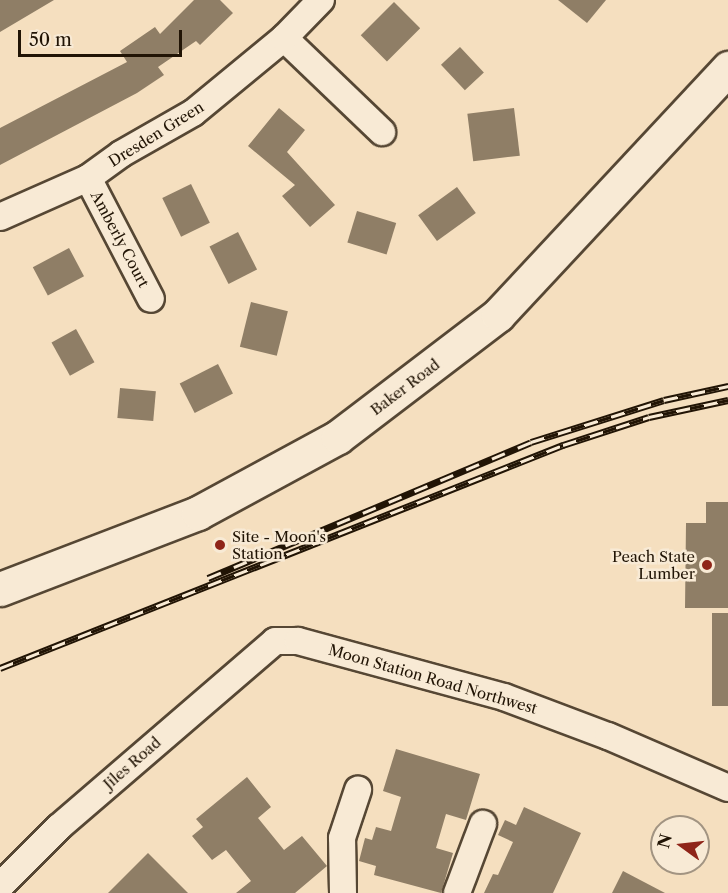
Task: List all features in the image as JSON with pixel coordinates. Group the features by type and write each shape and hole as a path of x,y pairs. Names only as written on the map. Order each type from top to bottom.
{"main road":[{"name":"Baker Road","path":"0,589 198,513 338,437 498,315 728,68"}],"street":[{"name":"Dresden Green","path":"0,217 88,178 121,154 193,114 284,38 321,0"},
{"path":"284,38 382,132"},
{"name":"Amberly Court","path":"88,178 152,299"},
{"name":"Moon Station Road Northwest","path":"268,644 298,640 504,697 608,735 728,788"},
{"name":"Jiles Road","path":"0,886 59,827 268,644"},
{"path":"343,893 342,838 358,790"},
{"path":"457,893 483,824"}],"building":[{"path":"0,0 54,0 0,32"},
{"path":"194,0 220,0 233,13 200,45 196,41 158,67 164,75 137,93 0,165 0,128 127,62 120,51 155,27 160,34"},
{"path":"558,0 606,0 587,23"},
{"path":"394,2 420,28 387,61 361,35"},
{"path":"460,47 484,73 465,90 441,65"},
{"path":"279,108 305,130 287,152 335,205 310,227 282,196 295,185 248,146"},
{"path":"514,108 520,156 473,161 467,114"},
{"path":"191,184 210,223 181,237 162,198"},
{"path":"457,187 476,213 437,241 418,215"},
{"path":"357,211 396,223 387,255 347,243"},
{"path":"238,232 257,269 229,284 209,247"},
{"path":"69,248 84,276 48,296 33,267"},
{"path":"251,302 288,311 277,356 240,347"},
{"path":"76,329 94,362 70,376 52,343"},
{"path":"218,364 233,393 195,413 180,384"},
{"path":"120,388 156,391 153,421 117,418"},
{"name":"Peach State Lumber","path":"706,502 728,502 728,608 685,608 686,523 706,523"},
{"path":"712,613 728,613 728,706 712,706"},
{"path":"396,749 480,774 466,820 446,814 436,848 453,853 441,893 374,875 376,866 359,861 365,838 372,840 376,827 391,831 401,797 383,791"},
{"path":"247,777 271,807 258,818 284,850 302,836 327,866 295,893 236,893 251,881 226,850 212,860 192,836 203,827 196,819"},
{"path":"524,807 581,833 553,893 484,893 493,874 498,875 513,842 498,835 505,820 516,825"},
{"path":"148,853 188,893 108,893"},
{"path":"623,871 665,893 612,893"}],"railway":[{"path":"208,578 531,442 664,400 728,386"},
{"path":"0,668 563,445 649,417 728,400"}],"place":[{"name":"Site - Moon's Station","path":"220,545"},
{"name":"Peach State Lumber","path":"707,565"}]}
